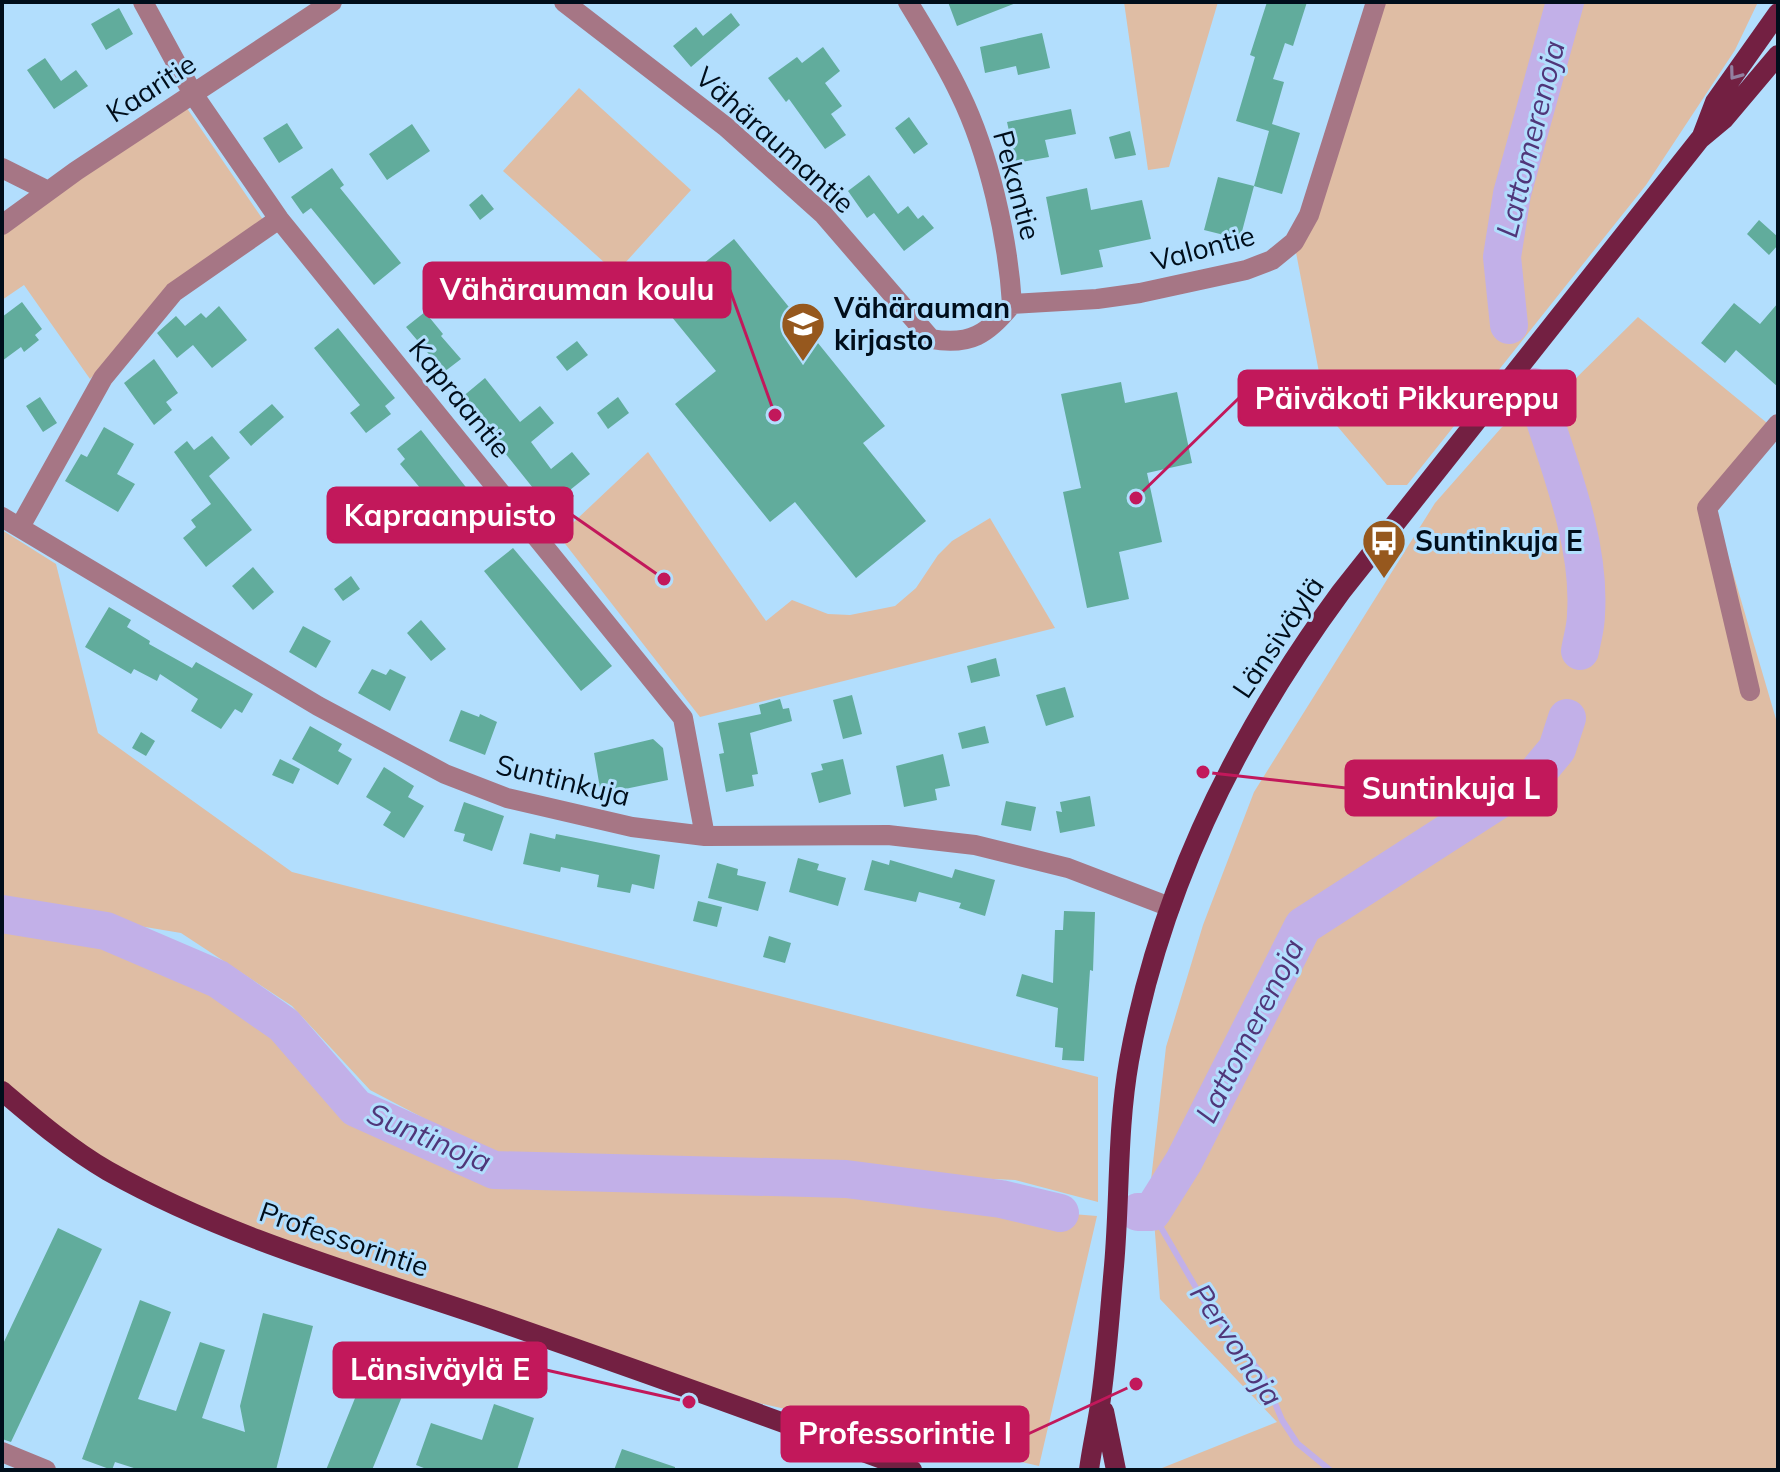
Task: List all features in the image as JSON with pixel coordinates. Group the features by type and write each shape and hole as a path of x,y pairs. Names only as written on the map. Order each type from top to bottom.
{"main road":[{"name":"Länsiväylä","path":"1700,139 1715,102 1778,13"},
{"name":"Länsiväylä","path":"1101,1398 1114,1264 1121,1138 1129,1064 1140,1008 1170,907 1201,828 1231,764 1320,620 1400,515 1588,284 1700,139 1724,119 1778,55"},
{"name":"Professorintie","path":"2,1091 43,1126 106,1169 172,1204 262,1241 692,1388 912,1470"},
{"path":"1089,1470 1101,1398"},
{"path":"1101,1398 1116,1470"}],"street":[{"name":"Kapraantie","path":"143,2 193,94 279,219 683,718 705,836"},
{"name":"Kaaritie","path":"2,225 48,191 332,2"},
{"name":"Vähäraumantie","path":"564,2 726,127 823,214 931,339 951,342 969,339 994,326 1012,304"},
{"name":"Pekantie","path":"908,2 961,96 983,156 1001,225 1010,272 1012,304"},
{"name":"Valontie","path":"1012,304 1097,299 1185,285 1246,270 1272,260 1294,242 1309,215 1376,2"},
{"path":"2,168 48,191"},
{"path":"11,522 103,378 174,292 279,219"},
{"path":"1750,691 1707,508 1778,424"},
{"name":"Suntinkuja","path":"11,522 318,706 445,774 507,798 632,827 705,836 888,835 975,845 1068,868 1170,907"},
{"path":"2,1452 46,1470"}],"shaded area":[{"path":"1124,2 1218,2 1169,167 1148,170"},
{"path":"1371,2 1758,2 1735,50 1646,185 1407,485 1387,485 1327,414 1294,242"},
{"path":"579,88 691,190 616,273 503,171"},
{"path":"182,101 268,227 174,292 90,379 24,285 2,300 2,228"},
{"path":"1638,317 1778,432 1714,508 1778,726 1778,1470 1157,1470 1277,1422 1160,1299 1151,1180 1166,1047 1203,925 1254,792 1435,503 1502,427 1564,390"},
{"path":"648,452 766,621 792,600 828,614 850,615 895,606 916,588 938,555 952,541 990,518 1055,628 700,717 559,536"},
{"path":"2,530 56,564 98,733 292,872 1098,1077 1098,1202 1015,1180 494,1155 370,1090 292,1006 181,933 2,903"},
{"path":"2,926 106,931 218,979 284,1025 356,1108 494,1170 846,1179 1001,1199 1060,1213 1097,1216 1039,1466 692,1388 172,1204 2,1091"}],"building":[{"path":"948,2 1015,2 1016,3 957,26"},
{"path":"1267,2 1307,2 1293,46 1285,43 1273,79 1284,82 1272,124 1300,133 1282,194 1254,186 1269,131 1236,121 1255,57 1250,55"},
{"path":"119,8 133,34 106,50 91,24"},
{"path":"731,13 740,25 691,67 673,46 696,27 703,36"},
{"path":"1042,33 1050,68 1018,75 1016,66 985,73 980,47"},
{"path":"823,47 840,71 825,83 842,106 831,114 846,135 825,149 789,99 786,102 768,78 797,57 802,63"},
{"path":"45,58 61,81 76,70 88,86 54,109 27,70"},
{"path":"1071,109 1076,134 1045,140 1049,157 1016,163 1007,122"},
{"path":"909,117 928,144 914,154 895,128"},
{"path":"287,123 303,148 279,163 263,138"},
{"path":"412,124 430,151 387,180 369,154"},
{"path":"1130,131 1136,155 1115,159 1109,137"},
{"path":"332,168 344,185 340,188 401,263 374,285 311,208 303,214 291,197"},
{"path":"869,175 898,214 908,206 918,219 923,215 934,228 904,251 874,213 867,218 848,191"},
{"path":"1218,177 1254,186 1240,239 1204,230"},
{"path":"1087,188 1091,210 1142,200 1151,239 1099,250 1103,267 1061,275 1046,197"},
{"path":"482,194 494,209 480,220 469,205"},
{"path":"1759,220 1778,237 1778,245 1769,255 1747,234"},
{"path":"734,239 885,426 863,443 926,521 856,578 795,502 770,522 675,404 716,371 658,300"},
{"path":"22,302 42,329 35,335 39,340 24,352 21,347 2,361 2,317"},
{"path":"1734,303 1760,324 1778,303 1778,387 1736,350 1725,363 1701,343"},
{"path":"219,306 247,340 212,368 193,345 177,358 157,333 176,316 185,326 201,313 206,318"},
{"path":"425,312 461,359 444,372 406,327"},
{"path":"338,328 395,398 385,406 391,414 366,433 350,413 360,405 314,348"},
{"path":"577,341 588,355 567,371 556,357"},
{"path":"154,359 178,393 166,402 172,410 154,425 124,383"},
{"path":"485,378 520,422 540,406 554,423 531,442 551,469 572,452 590,474 570,490 574,496 553,513 461,398"},
{"path":"1121,382 1125,403 1177,392 1192,463 1147,473 1162,542 1119,552 1129,599 1087,608 1063,492 1081,488 1061,394"},
{"path":"40,397 57,423 43,432 26,406"},
{"path":"618,397 629,413 608,429 597,413"},
{"path":"272,404 284,417 251,446 239,432"},
{"path":"104,427 134,444 117,474 135,484 118,512 65,481 81,454 87,457"},
{"path":"421,430 487,514 454,542 440,525 451,515 431,490 426,495 400,464 405,459 397,449"},
{"path":"212,436 230,458 209,476 252,530 206,567 183,538 196,527 191,520 211,504 174,452 187,441 194,450"},
{"path":"513,548 612,666 581,691 484,571"},
{"path":"253,567 274,592 253,610 232,586"},
{"path":"351,576 360,589 343,601 334,589"},
{"path":"109,607 131,620 127,627 150,641 149,644 192,668 196,662 253,694 242,713 235,709 221,729 191,711 198,699 160,674 157,681 134,669 131,674 85,647"},
{"path":"421,620 446,649 431,661 407,633"},
{"path":"303,626 331,641 316,668 289,652"},
{"path":"996,658 1000,676 971,683 967,666"},
{"path":"372,669 386,675 390,669 406,677 390,711 358,693"},
{"path":"1065,687 1074,717 1046,726 1036,695"},
{"path":"852,695 862,734 843,739 833,700"},
{"path":"780,699 783,709 789,708 792,721 750,733 758,774 752,775 754,786 726,792 719,754 724,753 718,723 761,714 759,705"},
{"path":"461,710 497,722 485,755 449,741"},
{"path":"310,726 342,744 338,751 352,759 338,785 292,759"},
{"path":"985,726 989,743 962,749 958,733"},
{"path":"141,732 155,741 146,756 132,748"},
{"path":"653,739 663,748 668,780 601,794 594,753"},
{"path":"943,754 950,786 935,789 937,800 904,807 896,766"},
{"path":"280,759 300,769 293,784 272,775"},
{"path":"843,759 851,794 819,803 811,773 823,770 821,764"},
{"path":"384,767 414,786 408,797 424,806 404,838 383,825 391,812 366,797"},
{"path":"1090,796 1095,826 1060,833 1056,811 1062,812 1060,802"},
{"path":"1006,801 1036,807 1031,831 1001,825"},
{"path":"464,802 504,816 492,851 463,841 465,834 454,831"},
{"path":"530,833 555,839 556,834 660,855 654,889 632,884 630,893 597,887 599,875 561,867 560,872 523,864"},
{"path":"798,858 819,864 817,870 846,878 838,906 789,892"},
{"path":"872,860 889,865 890,860 952,878 955,869 995,880 985,916 959,908 961,903 919,892 916,902 864,890"},
{"path":"717,863 738,869 737,875 766,882 758,911 708,898"},
{"path":"698,901 722,907 717,927 693,921"},
{"path":"1064,911 1095,912 1084,1061 1062,1060 1063,1048 1055,1047 1058,1008 1016,996 1022,974 1053,983 1055,930 1063,930"},
{"path":"769,936 791,943 785,963 763,957"},
{"path":"58,1228 102,1249 11,1442 2,1439 2,1346"},
{"path":"140,1300 171,1312 138,1399 176,1411 200,1342 225,1350 202,1418 245,1432 240,1406 263,1313 313,1326 276,1470 140,1470 115,1462 112,1470 82,1459"},
{"path":"372,1356 412,1372 372,1470 326,1470"},
{"path":"494,1404 534,1418 517,1470 429,1470 416,1465 431,1423 482,1440"},
{"path":"622,1449 675,1467 675,1470 614,1470"}],"waterway":[{"name":"Lattomerenoja","path":"1509,325 1502,257 1512,194 1565,2"},
{"name":"Lattomerenoja","path":"1534,387 1578,528 1586,586 1585,628 1580,651"},
{"name":"Lattomerenoja","path":"1138,1212 1152,1212 1184,1161 1303,926 1533,778 1557,749 1567,718"},
{"name":"Suntinoja","path":"2,914 106,931 218,979 284,1025 356,1108 494,1170 846,1179 1001,1199 1060,1213"},
{"name":"Pervonoja","path":"1152,1212 1206,1305 1264,1377 1282,1420 1297,1443 1330,1470"}],"place":[{"name":"Vähärauman kirjasto","path":"803,363"},
{"name":"Vähärauman koulu","path":"775,415"},
{"name":"Päiväkoti Pikkureppu","path":"1136,498"},
{"name":"Kapraanpuisto","path":"664,579"},
{"name":"Suntinkuja E","path":"1384,580"},
{"name":"Suntinkuja L","path":"1203,772"},
{"name":"Professorintie I","path":"1136,1384"},
{"name":"Länsiväylä E","path":"689,1402"}]}
